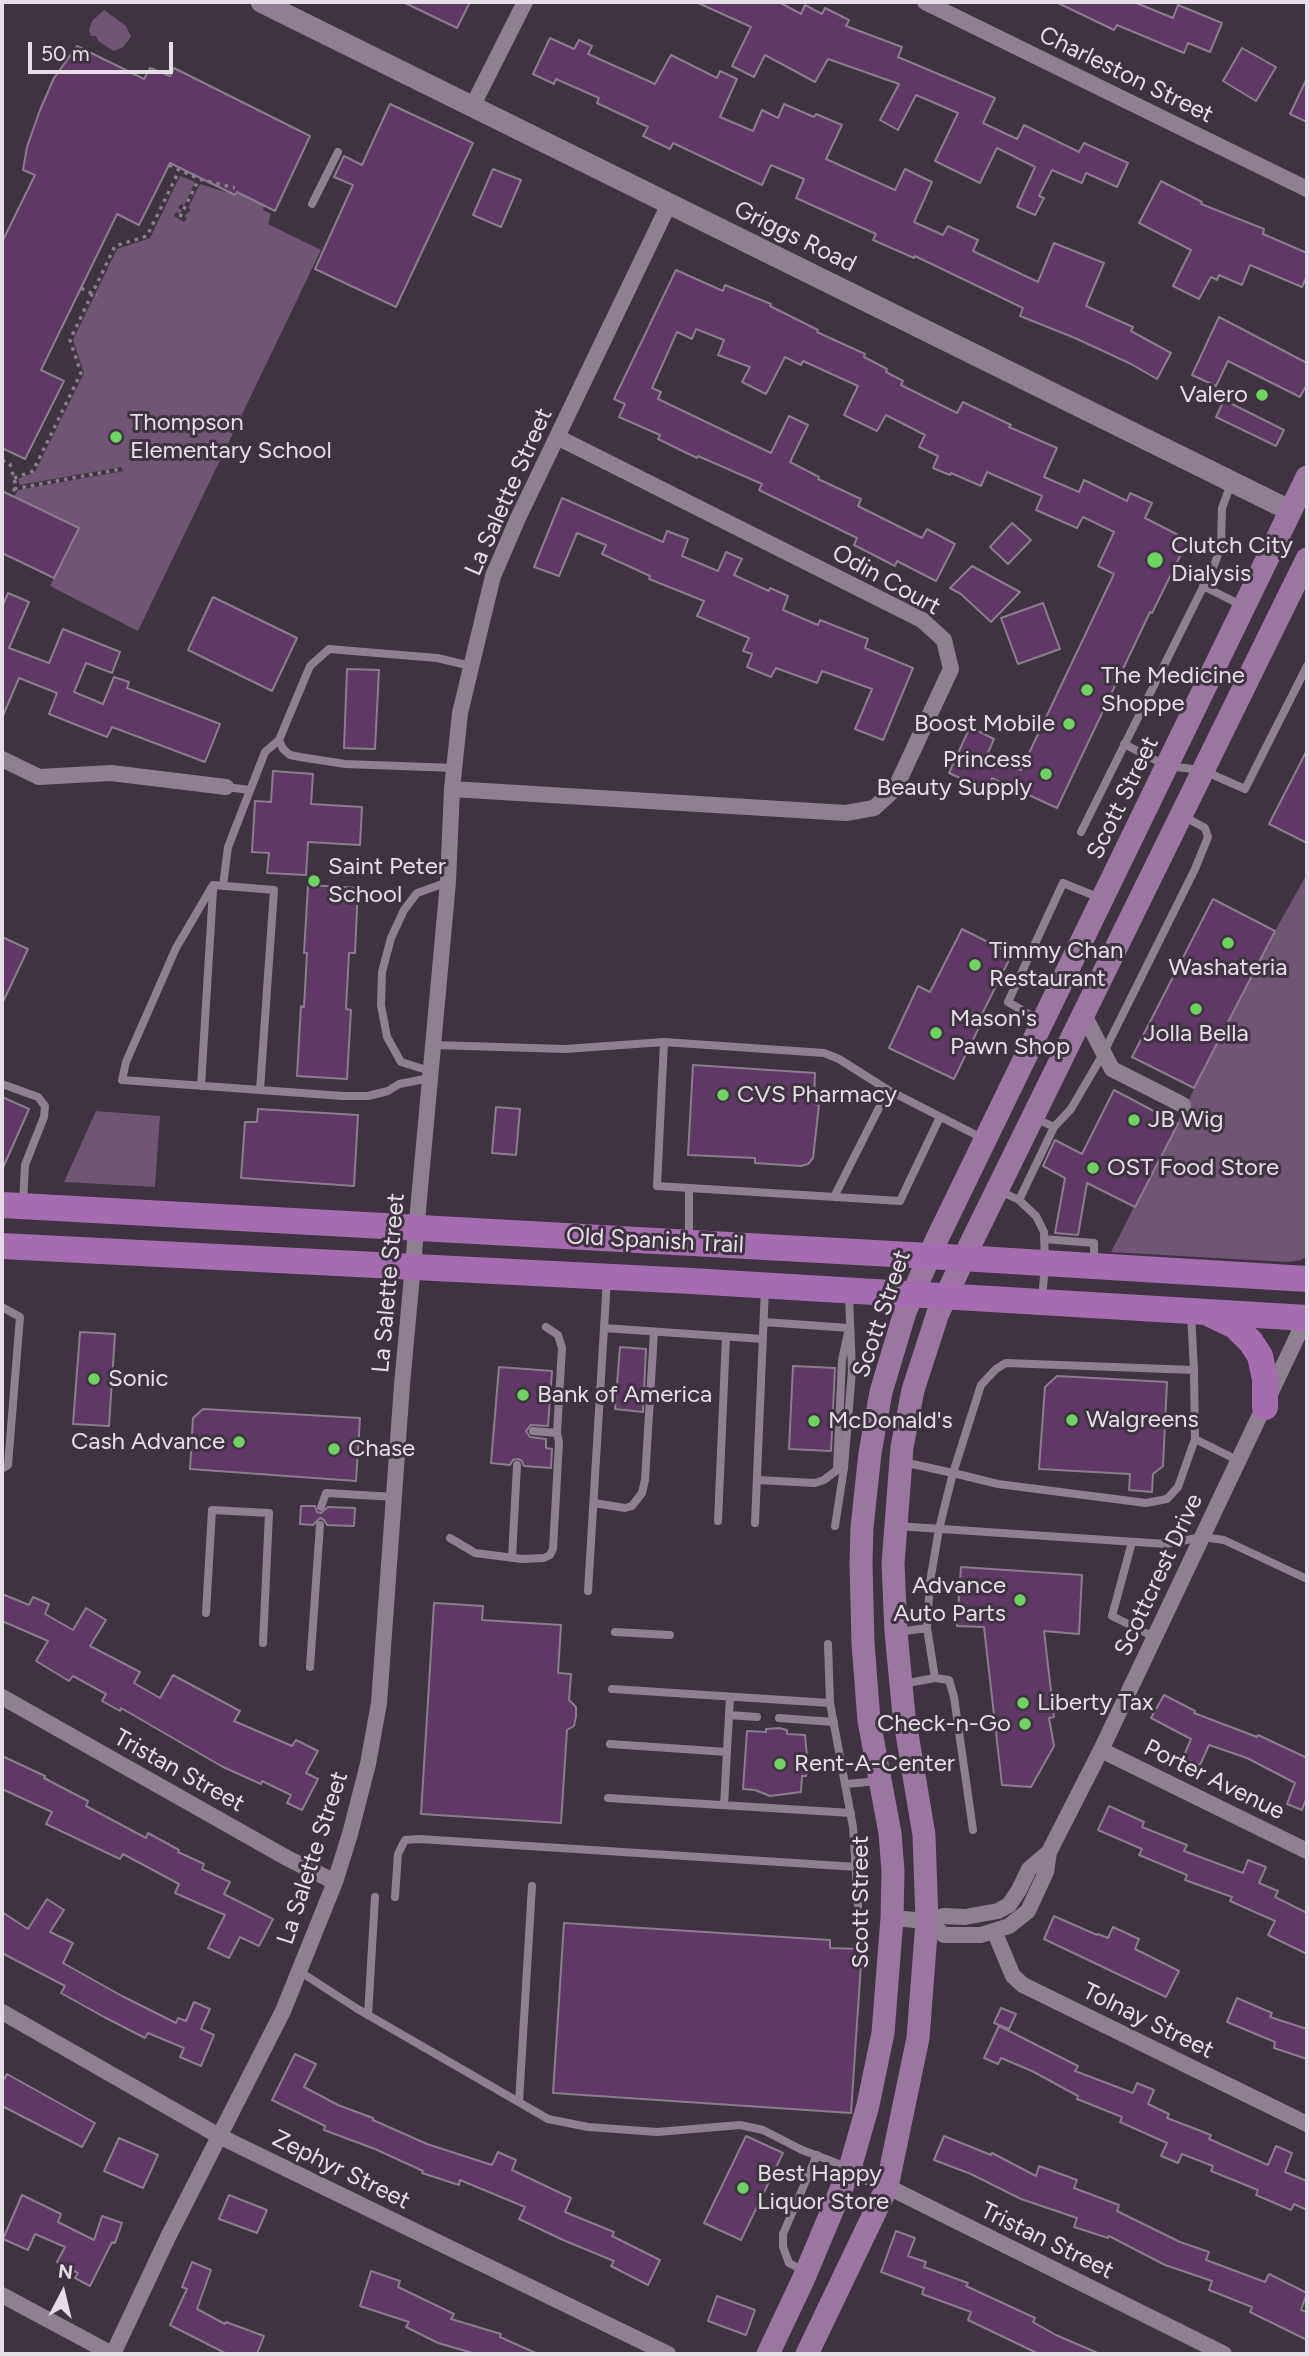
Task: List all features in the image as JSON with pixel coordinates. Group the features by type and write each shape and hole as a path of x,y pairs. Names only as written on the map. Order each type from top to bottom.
{"main road":[{"name":"Scott Street","path":"768,2354 807,2272 850,2168 868,2105 883,2033 893,1871 890,1833 869,1721 863,1643 862,1527 870,1453 881,1392 905,1312 929,1256 1244,607 1299,515 1307,477"},
{"path":"807,2354 893,2179 918,2038 927,1921 924,1835 901,1684 896,1632 894,1526 913,1390 926,1346 963,1259 1307,559"},
{"path":"1054,1000 1083,1013"},
{"name":"Old Spanish Trail","path":"13,1206 963,1259 1045,1251 1094,1266 1307,1279"},
{"path":"77,1250 81,1209"},
{"path":"689,1242 691,1281"},
{"name":"Old Spanish Trail","path":"2,1246 913,1293 1307,1318"},
{"path":"1198,1311 1234,1326 1251,1342 1260,1356 1265,1379 1265,1407"},
{"path":"863,1643 896,1632"}],"street":[{"name":"Griggs Road","path":"261,2 1299,515"},
{"path":"472,107 525,2"},
{"name":"Charleston Street","path":"925,2 1307,189"},
{"name":"La Salette Street","path":"112,2354 283,2011 335,1882 362,1787 379,1703 460,713 494,576 556,437 669,204"},
{"name":"Odin Court","path":"452,789 846,813 874,807 895,789 951,669 944,640 922,620 556,437"},
{"path":"2,759 39,777 111,773 226,787"},
{"path":"1083,1013 1112,1069 1182,1105"},
{"name":"Scottcrest Drive","path":"927,1921 944,1936 981,1935 995,1933 1009,1926 1028,1911 1046,1872 1049,1852 1101,1750 1307,1318"},
{"name":"Tristan Street","path":"2,1697 287,1858 335,1882"},
{"name":"Porter Avenue","path":"1101,1750 1307,1851"},
{"name":"Scottcrest Drive","path":"892,1918 927,1921 944,1916 965,1917 998,1911 1009,1905 1029,1869 1049,1852"},
{"name":"Tolnay Street","path":"995,1933 1013,1976 1023,1985 1307,2124"},
{"name":"Zephyr Street","path":"2,2012 219,2136 668,2354"},
{"name":"Tristan Street","path":"850,2168 893,2179 1224,2354"},
{"path":"2,2295 112,2354"}],"lane":[{"path":"312,204 338,152"},
{"path":"1081,831 1221,546 1222,508 1231,482"},
{"path":"1203,586 1244,607"},
{"path":"223,886 228,847 265,752 279,740 310,666 329,649 436,658 471,666"},
{"path":"1124,744 1167,766 1202,770 1245,789 1307,666"},
{"path":"279,740 290,755 300,757 345,764 455,768"},
{"path":"226,787 250,790"},
{"path":"1019,1200 1055,1127 1071,1109 1103,1054 1195,869 1208,837 1205,828 1181,814"},
{"path":"431,1075 401,1062 387,1037 381,1005 382,972 391,938 404,910 417,893 448,882"},
{"path":"1042,1022 1008,1002 1063,883 1103,899"},
{"path":"213,886 176,948 125,1062 122,1080 368,1096 431,1075"},
{"path":"213,886 274,890 260,1090"},
{"path":"201,1086 213,886"},
{"path":"433,1045 553,1049 664,1042 824,1053 839,1059 888,1090 985,1140"},
{"path":"664,1042 657,1186 900,1201 940,1116"},
{"path":"2,1084 38,1097 45,1106 44,1117 25,1165 13,1206"},
{"path":"834,1197 888,1090"},
{"path":"1032,1117 1055,1127"},
{"path":"688,1188 689,1242"},
{"path":"997,1189 1019,1200 1036,1216 1044,1233 1042,1301"},
{"path":"588,1591 607,1277"},
{"path":"755,1523 765,1285"},
{"path":"835,1526 844,1468 852,1371 850,1290"},
{"path":"2,1307 20,1317 8,1465 2,1469"},
{"path":"901,1462 998,1484 1146,1503 1167,1499 1178,1487 1195,1439 1194,1370 1198,1311"},
{"path":"764,1322 849,1328"},
{"path":"450,1538 475,1553 512,1558 544,1558 550,1555 553,1549 562,1348 558,1335 547,1327"},
{"path":"604,1328 763,1339"},
{"path":"757,1480 814,1483 824,1480 836,1470 842,1360 849,1328"},
{"path":"594,1503 625,1508 632,1506 642,1493 646,1480 654,1332"},
{"path":"718,1521 726,1337"},
{"path":"934,1678 928,1628 930,1582 939,1529 953,1473 981,1385 996,1369 1006,1363 1194,1370"},
{"path":"533,1431 557,1433"},
{"path":"1195,1439 1239,1461"},
{"path":"512,1558 517,1465"},
{"path":"321,1507 326,1493 395,1497"},
{"path":"206,1613 212,1510 269,1513 263,1643"},
{"path":"310,1667 320,1525"},
{"path":"894,1526 1166,1544 1202,1537 1224,1540 1307,1579"},
{"path":"1132,1542 1112,1616 1154,1637"},
{"path":"896,1632 928,1628"},
{"path":"615,1632 670,1635"},
{"path":"828,1644 830,1703 851,1813 858,1906"},
{"path":"901,1684 934,1678 948,1680 954,1697 973,1830"},
{"path":"612,1689 830,1703"},
{"path":"724,1805 730,1697"},
{"path":"729,1715 757,1717"},
{"path":"779,1718 834,1722"},
{"path":"610,1744 727,1752"},
{"path":"846,1784 880,1780"},
{"path":"608,1798 851,1813"},
{"path":"396,1897 398,1854 405,1840 419,1839 857,1867"},
{"path":"519,2102 532,1886"},
{"path":"368,2015 375,1897"},
{"path":"299,1971 368,2015 548,2119 588,2127 677,2132 720,2125 740,2125 762,2130 850,2168"},
{"path":"807,2272 789,2263 783,2247 783,2234 817,2155"}],"path":[{"path":"169,166 199,179 234,188"},
{"path":"14,478 33,471 81,373 70,340 95,294 116,246 148,236 179,171"},
{"path":"180,217 199,179"},
{"path":"81,288 95,294"},
{"path":"2,460 10,464 14,478 16,486 11,496"},
{"path":"14,489 121,469"}],"shaded area":[{"path":"104,10 126,26 131,37 123,47 114,51 98,41 96,36 91,36 89,30 92,21"},
{"path":"180,176 195,182 184,206 181,204 178,208 182,210 180,214 176,212 174,216 184,222 187,218 184,216 191,210 188,208 200,184 235,195 237,192 264,206 263,210 271,214 268,224 321,250 138,631 50,586 79,528 14,497 18,490 123,471 121,467 20,485 18,479 35,472 84,373 73,340 117,249 150,238"},
{"path":"1307,874 1307,1256 1301,1260 1287,1262 1111,1252 1275,931"},
{"path":"96,1111 160,1116 155,1187 64,1182"}],"building":[{"path":"403,2 470,2 457,28"},
{"path":"696,2 779,2 801,14 805,5 822,14 825,8 849,20 846,26 902,47 898,57 995,98 983,123 1017,139 1024,125 1079,152 1084,143 1128,163 1117,187 1086,173 1082,183 1052,170 1039,196 1044,198 1035,215 1017,207 1035,167 997,148 980,183 935,161 958,113 916,95 898,130 880,120 899,84 828,59 815,82 765,55 754,77 732,66 751,27"},
{"path":"1056,2 1134,2 1173,18 1178,5 1222,23 1210,52 1188,43 1184,53 1117,25 1114,30"},
{"path":"550,38 574,49 579,40 592,46 588,54 655,84 671,55 717,78 720,71 737,79 720,117 753,131 762,110 778,118 784,104 842,125 826,159 895,190 905,169 932,182 914,222 943,235 948,226 978,240 973,251 1038,282 1054,243 1104,263 1086,306 1133,327 1131,331 1171,353 1157,379 1075,338 1020,316 1023,308 915,256 914,258 873,240 876,234 796,198 804,179 771,165 762,185 673,143 670,149 643,136 648,127 597,103 599,98 556,79 554,84 533,74"},
{"path":"77,46 144,79 150,68 170,76 174,68 310,136 275,211 170,163 139,225 117,214 41,370 64,381 25,459 2,448 2,242 35,175 23,170 27,147 40,110 54,78"},
{"path":"1242,48 1276,67 1256,101 1223,81"},
{"path":"1307,78 1307,122 1290,114"},
{"path":"390,104 473,143 396,307 315,269 353,185 334,177 344,156 362,165"},
{"path":"493,169 521,180 501,227 473,215"},
{"path":"1161,181 1202,202 1201,204 1264,229 1263,234 1307,253 1307,276 1302,287 1250,265 1242,285 1219,275 1217,280 1211,277 1199,299 1173,286 1191,250 1139,223"},
{"path":"676,270 723,291 725,285 771,304 770,306 818,330 817,332 865,354 864,357 903,381 901,385 957,413 963,402 1011,425 1009,427 1057,448 1044,477 1079,492 1084,480 1127,501 1130,493 1152,503 1145,518 1188,540 1152,613 1150,612 1057,808 992,778 986,790 949,773 970,727 994,739 987,755 1021,770 1114,574 1098,566 1114,532 1083,517 1077,528 1036,510 1042,496 987,472 981,486 933,468 938,456 919,447 925,435 886,415 877,431 844,415 858,386 803,361 801,365 785,357 766,394 742,382 750,367 718,355 724,340 696,329 692,339 677,332 652,388 661,392 658,399 771,453 789,416 808,425 790,462 819,477 818,479 861,499 858,506 922,538 927,529 955,544 936,581 897,561 895,566 854,545 857,538 759,490 762,484 698,456 697,458 658,439 660,435 619,417 625,404 614,399"},
{"path":"1219,317 1307,363 1307,384 1300,397 1228,361 1216,386 1192,375"},
{"path":"1224,400 1284,430 1276,446 1216,417"},
{"path":"2,491 79,528 54,578 2,553"},
{"path":"562,498 663,542 667,531 688,539 682,556 718,571 726,552 742,559 734,575 769,591 770,588 788,596 783,610 818,625 820,620 868,639 865,648 913,668 883,740 855,729 872,689 822,671 817,683 776,668 771,677 747,667 752,654 743,651 749,638 697,616 704,601 649,579 650,576 602,554 606,545 577,533 559,576 534,567"},
{"path":"1012,523 1031,540 1008,564 990,547"},
{"path":"972,566 1020,592 991,622 961,594 950,588"},
{"path":"8,593 29,602 9,648 49,663 63,629 120,652 112,673 86,663 74,692 103,704 114,677 129,682 127,688 220,724 205,762 112,727 107,737 49,714 57,693 19,678 2,718 2,607"},
{"path":"213,597 297,638 272,691 188,650"},
{"path":"1043,603 1060,649 1018,664 1001,618"},
{"path":"347,669 379,670 375,749 344,748"},
{"path":"1307,750 1307,843 1269,824"},
{"path":"273,771 313,774 311,804 362,807 360,845 308,842 306,875 267,873 269,853 252,852 255,801 271,802"},
{"path":"308,885 358,888 355,953 349,953 346,1009 351,1010 347,1079 297,1076 301,1006 304,1007"},
{"path":"1213,899 1275,931 1194,1088 1132,1057"},
{"path":"962,929 1012,954 954,1079 889,1048 918,986 930,992"},
{"path":"2,937 28,949 2,1004"},
{"name":"CVS Pharmacy","path":"693,1065 815,1073 814,1104 819,1105 813,1158 808,1164 801,1166 755,1163 755,1158 688,1155"},
{"path":"1114,1090 1178,1124 1135,1207 1087,1183 1078,1235 1055,1233 1065,1178 1043,1166 1055,1140 1082,1154"},
{"path":"2,1097 29,1109 2,1170"},
{"path":"496,1107 520,1109 516,1155 492,1153"},
{"path":"258,1109 358,1115 354,1186 241,1178 245,1122 257,1122"},
{"name":"Sonic","path":"80,1332 115,1334 109,1426 73,1424"},
{"path":"620,1347 646,1349 643,1412 615,1409"},
{"name":"McDonald's","path":"793,1366 835,1368 831,1451 789,1449"},
{"name":"Bank of America","path":"499,1367 552,1371 548,1426 531,1425 526,1431 530,1437 546,1439 546,1448 552,1449 551,1468 524,1466 518,1459 513,1460 510,1465 491,1463"},
{"name":"Walgreens","path":"1057,1376 1167,1382 1163,1466 1153,1474 1152,1492 1129,1490 1130,1474 1039,1469 1045,1387"},
{"path":"203,1409 360,1418 356,1481 190,1469 193,1418"},
{"path":"301,1506 315,1506 317,1512 321,1513 328,1507 355,1508 354,1526 327,1525 320,1518 313,1525 300,1524"},
{"path":"961,1567 1082,1575 1079,1634 1044,1631 1054,1717 1049,1718 1054,1746 1031,1787 1002,1785 984,1627 957,1626"},
{"path":"2,1594 29,1605 33,1597 49,1604 45,1614 73,1630 86,1608 106,1620 90,1646 140,1672 134,1683 160,1698 173,1675 240,1711 234,1721 292,1746 296,1740 318,1751 306,1773 318,1779 302,1810 287,1803 291,1795 223,1767 121,1708 120,1711 102,1701 106,1694 73,1676 69,1681 36,1661 48,1641 2,1621"},
{"path":"434,1603 483,1606 482,1620 561,1625 558,1673 571,1674 569,1700 576,1707 576,1716 574,1726 567,1730 561,1823 421,1814"},
{"path":"1164,1695 1195,1711 1194,1713 1257,1737 1258,1735 1305,1757 1307,1754 1307,1796 1302,1810 1287,1804 1295,1783 1247,1758 1209,1745 1200,1765 1183,1758 1191,1739 1151,1718"},
{"name":"Rent-A-Center","path":"766,1729 787,1730 787,1734 805,1735 808,1767 806,1776 802,1776 801,1792 770,1796 743,1789 747,1731 766,1732"},
{"path":"2,1756 45,1776 44,1778 88,1801 86,1806 146,1838 148,1833 179,1850 178,1852 204,1864 202,1869 230,1882 224,1894 273,1919 259,1946 240,1937 229,1958 208,1948 225,1915 175,1893 179,1884 123,1854 120,1859 46,1824 52,1812 2,1789"},
{"path":"1109,1806 1144,1822 1142,1827 1187,1845 1184,1851 1243,1873 1248,1860 1266,1867 1259,1883 1278,1891 1275,1897 1307,1913 1307,1954 1268,1935 1275,1921 1230,1901 1232,1897 1185,1880 1187,1875 1139,1855 1142,1849 1098,1830"},
{"path":"47,1899 64,1910 50,1932 73,1943 63,1963 176,2023 178,2018 186,2021 194,2002 210,2009 201,2029 214,2035 201,2066 180,2057 184,2048 148,2033 145,2038 104,2017 61,1993 65,1986 2,1953 2,1912 28,1929"},
{"path":"1054,1916 1108,1938 1113,1927 1139,1939 1135,1949 1179,1971 1166,1997 1044,1939"},
{"path":"564,1923 830,1940 830,1948 862,1949 851,2113 553,2093"},
{"path":"1237,1998 1272,2013 1270,2017 1307,2029 1307,2059 1274,2048 1275,2042 1227,2022"},
{"path":"1001,2008 1016,2014 1009,2029 994,2023"},
{"path":"999,2026 1078,2066 1075,2071 1133,2093 1137,2083 1154,2090 1148,2104 1169,2114 1167,2118 1211,2135 1209,2139 1268,2165 1276,2146 1292,2153 1285,2172 1307,2181 1307,2210 1294,2204 1291,2210 1256,2195 1258,2190 1211,2171 1213,2166 1182,2154 1178,2163 1161,2156 1167,2143 1120,2122 1122,2117 1077,2099 1078,2096 1032,2071 1001,2058 998,2064 984,2058"},
{"path":"295,2054 316,2064 304,2087 338,2105 373,2118 427,2144 492,2165 498,2152 516,2160 512,2170 571,2198 565,2212 614,2232 612,2236 660,2260 648,2285 611,2266 614,2261 519,2219 525,2207 460,2180 459,2185 422,2173 423,2171 375,2149 324,2130 325,2126 272,2100"},
{"path":"7,2074 95,2123 82,2147 2,2106 2,2083"},
{"name":"Best Happy Liquor Store","path":"746,2136 783,2153 741,2240 704,2223"},
{"path":"944,2136 991,2155 992,2153 1036,2176 1039,2166 1077,2180 1074,2188 1119,2205 1117,2211 1180,2242 1209,2252 1206,2260 1265,2282 1269,2274 1307,2293 1301,2310 1307,2312 1307,2340 1250,2312 1252,2307 1209,2290 1212,2281 1165,2265 1109,2236 1108,2238 1074,2227 1077,2218 1021,2199 971,2174 934,2160"},
{"path":"119,2138 158,2155 143,2188 104,2171"},
{"path":"22,2195 61,2214 58,2222 94,2240 102,2216 122,2223 115,2243 112,2242 90,2286 75,2278 78,2273 57,2262 65,2247 35,2234 28,2250 3,2239"},
{"path":"229,2195 267,2210 257,2233 219,2219"},
{"path":"896,2231 915,2238 908,2256 926,2262 924,2267 968,2283 966,2286 1035,2318 1033,2322 1056,2335 1100,2354 1039,2354 968,2320 971,2312 922,2294 924,2288 881,2272"},
{"path":"192,2262 211,2270 197,2309 225,2324 226,2322 264,2336 257,2354 227,2354 170,2325 187,2289 182,2287"},
{"path":"371,2271 400,2281 398,2287 454,2314 451,2319 501,2334 500,2337 538,2354 476,2354 438,2343 406,2327 409,2322 360,2306"},
{"path":"717,2296 755,2310 746,2335 708,2321"}],"place":[{"name":"Valero","path":"1262,395"},
{"name":"Thompson Elementary School","path":"116,437"},
{"name":"Clutch City Dialysis","path":"1155,560"},
{"name":"The Medicine Shoppe","path":"1087,690"},
{"name":"Boost Mobile","path":"1069,724"},
{"name":"Princess Beauty Supply","path":"1046,774"},
{"name":"Saint Peter School","path":"314,881"},
{"name":"Washateria","path":"1228,943"},
{"name":"Timmy Chan Restaurant","path":"975,965"},
{"name":"Jolla Bella","path":"1196,1009"},
{"name":"Mason's Pawn Shop","path":"936,1033"},
{"name":"CVS Pharmacy","path":"723,1095"},
{"name":"JB Wig","path":"1134,1120"},
{"name":"OST Food Store","path":"1093,1168"},
{"name":"Sonic","path":"94,1379"},
{"name":"Bank of America","path":"523,1395"},
{"name":"Walgreens","path":"1072,1420"},
{"name":"McDonald's","path":"814,1421"},
{"name":"Cash Advance","path":"239,1442"},
{"name":"Chase","path":"334,1449"},
{"name":"Advance Auto Parts","path":"1020,1600"},
{"name":"Liberty Tax","path":"1023,1703"},
{"name":"Check-n-Go","path":"1025,1724"},
{"name":"Rent-A-Center","path":"780,1764"},
{"name":"Best Happy Liquor Store","path":"743,2188"}]}
